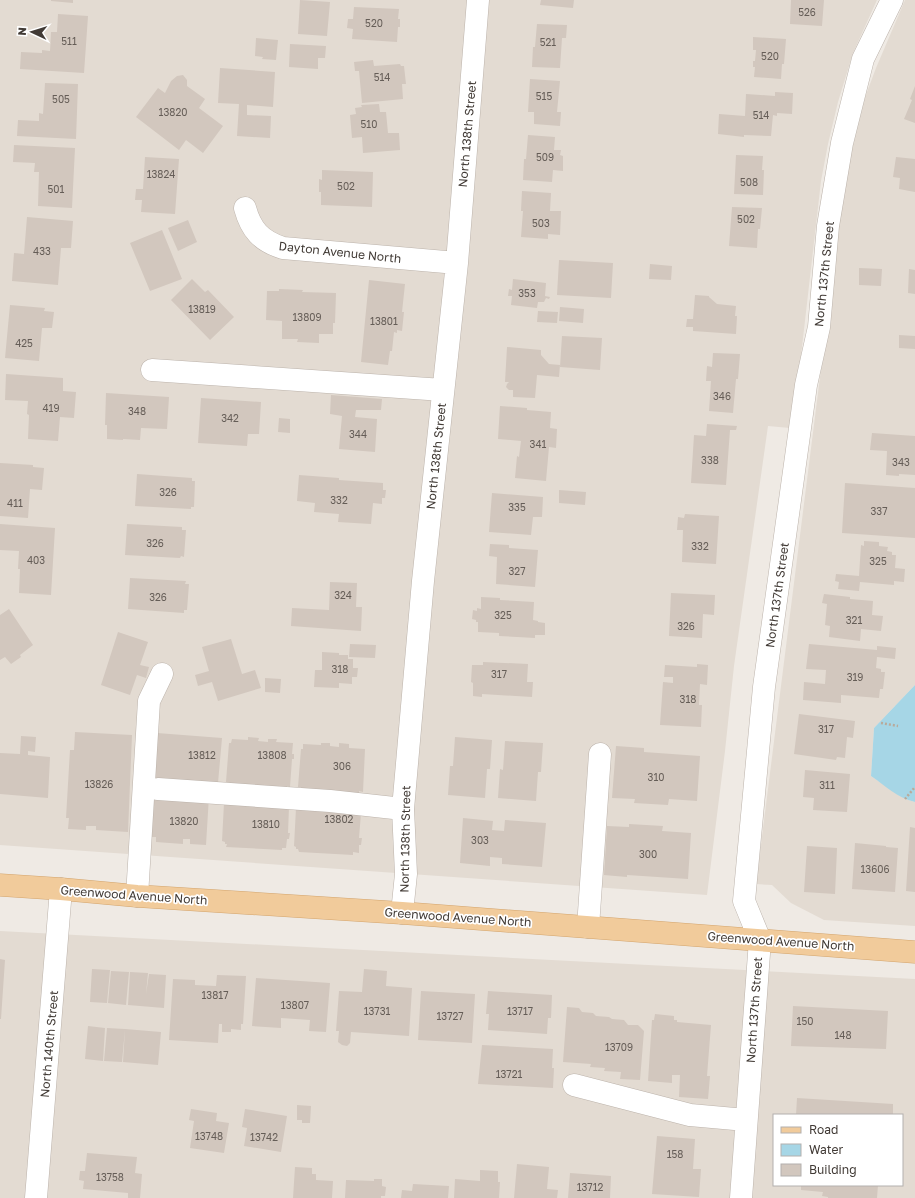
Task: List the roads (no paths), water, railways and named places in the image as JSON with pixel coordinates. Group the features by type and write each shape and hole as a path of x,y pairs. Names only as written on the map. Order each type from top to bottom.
{"main road":[{"name":"Greenwood Avenue North","path":"0,885 137,896 402,913 915,952"}],"street":[{"name":"North 138th Street","path":"402,913 406,874 403,809 423,580 456,263 478,0"},
{"name":"North 137th Street","path":"741,1198 760,940 744,901 764,687 806,385 819,326 828,226 842,143 862,59 892,0"},
{"name":"Dayton Avenue North","path":"244,208 254,230 272,245 283,248 456,263"},
{"path":"152,370 443,390"},
{"path":"137,896 149,701 162,674"},
{"path":"588,927 600,754"},
{"path":"158,789 330,801 403,809"},
{"name":"North 140th Street","path":"36,1198 61,889"},
{"path":"574,1085 690,1115 746,1120"}],"water":[{"path":"915,685 915,802 897,794 871,776 874,728"}]}
